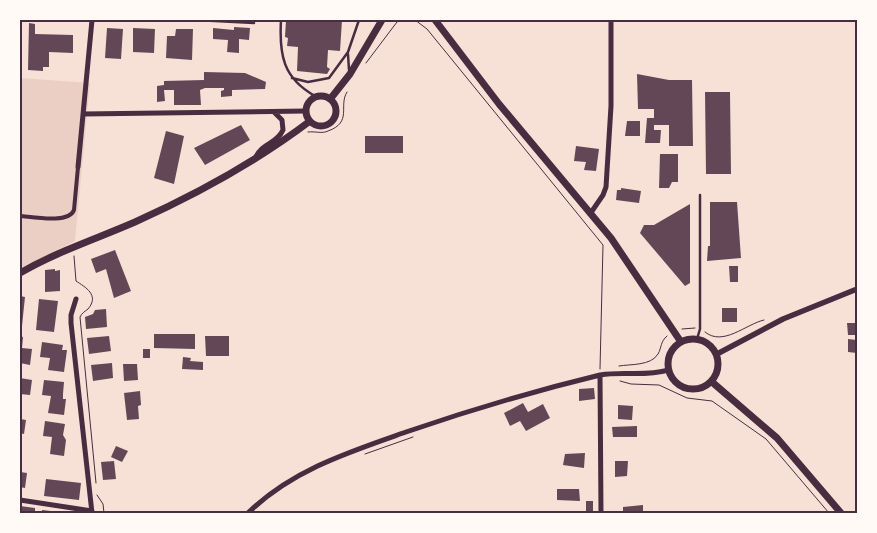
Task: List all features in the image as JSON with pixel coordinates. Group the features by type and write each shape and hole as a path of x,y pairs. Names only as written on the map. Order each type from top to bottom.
{"main road":[{"path":"331,98 350,74 382,20"},
{"path":"435,20 499,104 621,252 681,342"},
{"path":"323,95 331,98 337,109 333,121 321,126 310,121 306,111 308,102 315,96 323,95"},
{"path":"20,273 52,256 154,212 255,160 310,121"},
{"path":"697,339 709,344 717,354 718,372 712,382 699,389 683,388 677,384 668,370 669,357 681,342 697,339"},
{"path":"712,382 777,438 841,513"}],"street":[{"path":"20,216 63,218 72,215 74,210 92,20"},
{"path":"590,214 606,187 611,115 611,20"},
{"path":"83,114 306,111"},
{"path":"255,160 259,149 277,138 283,130 282,120 274,112"},
{"path":"717,354 783,319 857,289"},
{"path":"20,500 92,512 71,323 71,315 76,299"},
{"path":"248,513 292,479 328,460 503,400 600,374 618,373 644,376 668,370"},
{"path":"600,374 601,513"}],"lane":[{"path":"195,20 254,23"},
{"path":"280,20 282,54 292,78 315,96"},
{"path":"292,78 303,82 326,80 334,74 348,52 359,20"},
{"path":"348,52 350,74"},
{"path":"697,339 700,329 700,195"}],"path":[{"path":"364,67 400,20"},
{"path":"415,20 427,29 603,245 600,374"},
{"path":"305,134 311,131 326,132 339,125 345,110 345,95 350,88"},
{"path":"75,254 76,279 87,287 92,296 90,306 80,318 96,484"},
{"path":"614,367 638,364 655,358 659,353 661,342 674,332 687,327 700,329 716,338 768,320"},
{"path":"616,379 631,384 660,385 687,398 712,401 766,439 829,513"},
{"path":"358,457 414,437"},
{"path":"97,493 103,504 104,513"}],"shaded area":[{"path":"20,78 90,83 75,241 20,269"}],"building":[{"path":"286,20 342,20 340,51 328,50 327,67 330,69 327,74 297,71 298,47 287,46 288,38 285,37"},
{"path":"29,23 35,24 35,34 73,35 73,53 49,52 49,67 43,67 43,71 28,70"},
{"path":"234,27 250,28 249,40 239,39 239,53 227,52 228,40 213,39 213,28 234,30"},
{"path":"107,28 123,29 121,59 105,58"},
{"path":"133,28 155,29 154,53 133,52"},
{"path":"176,29 193,29 192,60 166,58 167,36 175,36"},
{"path":"204,72 245,73 266,82 265,89 232,90 232,96 221,97 221,91 224,88 205,88 200,90 201,105 174,105 174,90 164,90 165,101 157,102 157,86 164,85 164,81 204,80"},
{"path":"637,74 669,80 692,80 693,146 669,146 669,125 654,125 654,130 661,130 660,143 645,143 647,118 654,118 654,109 638,109"},
{"path":"705,92 730,92 731,174 706,174"},
{"path":"627,121 640,121 640,136 625,136"},
{"path":"241,125 250,140 205,165 194,148"},
{"path":"166,131 184,136 174,184 154,178"},
{"path":"365,136 403,136 403,153 365,153"},
{"path":"576,146 599,149 596,171 584,170 586,162 574,161"},
{"path":"660,154 678,154 678,182 672,182 669,188 659,188"},
{"path":"621,188 641,191 639,203 616,200 617,190 621,190"},
{"path":"710,202 737,202 741,258 707,261 708,246 710,246"},
{"path":"690,204 690,283 685,286 640,233 644,225 654,225"},
{"path":"115,250 131,291 114,298 106,269 96,273 91,259"},
{"path":"729,266 738,266 738,282 730,282"},
{"path":"55,269 55,271 60,270 60,291 45,292 45,270"},
{"path":"20,296 25,297 22,326 20,326"},
{"path":"39,299 58,301 54,332 36,330"},
{"path":"722,308 737,308 737,322 722,322"},
{"path":"106,309 107,327 86,329 85,317 93,314 95,310"},
{"path":"847,323 857,323 857,335 848,335"},
{"path":"154,334 195,334 195,349 154,348"},
{"path":"20,336 23,337 22,348 32,349 30,365 20,363"},
{"path":"109,336 111,351 89,354 87,338"},
{"path":"205,336 229,336 229,356 206,356"},
{"path":"848,339 857,340 857,353 848,352"},
{"path":"42,342 63,345 62,350 67,350 64,372 48,370 50,358 40,357"},
{"path":"143,349 150,349 150,358 143,358"},
{"path":"183,357 191,358 190,361 203,362 203,370 182,369"},
{"path":"112,363 113,378 93,381 91,365"},
{"path":"123,364 137,364 138,380 124,381"},
{"path":"20,378 32,380 30,395 20,394"},
{"path":"44,380 64,382 63,399 66,399 64,415 48,413 51,396 42,395"},
{"path":"594,388 595,399 579,401 579,389"},
{"path":"140,391 139,419 127,420 124,393"},
{"path":"523,403 528,412 543,404 550,418 526,431 520,421 510,426 504,413"},
{"path":"618,405 633,406 632,420 618,419"},
{"path":"20,419 26,420 24,434 20,433"},
{"path":"45,421 65,424 63,435 66,440 64,456 50,454 52,437 43,436"},
{"path":"637,426 637,437 613,437 612,427"},
{"path":"116,446 128,451 122,462 111,457"},
{"path":"585,453 584,468 563,465 565,454"},
{"path":"114,461 116,479 103,480 101,462"},
{"path":"615,461 628,461 627,476 615,477"},
{"path":"20,472 27,473 25,488 20,487"},
{"path":"46,479 81,483 79,500 44,496"},
{"path":"557,489 579,489 580,501 557,500"},
{"path":"586,501 593,501 593,513 586,513"},
{"path":"643,505 643,513 623,513 623,507"},
{"path":"20,506 35,508 35,513 20,513"},
{"path":"42,510 59,512 59,513 42,513"}]}
